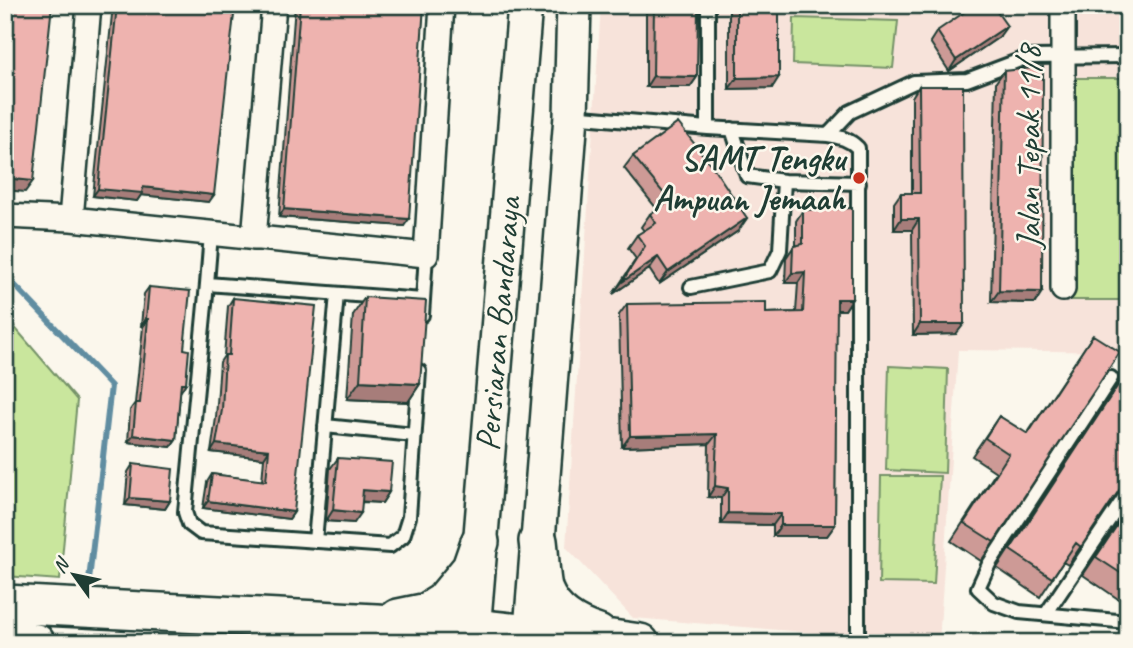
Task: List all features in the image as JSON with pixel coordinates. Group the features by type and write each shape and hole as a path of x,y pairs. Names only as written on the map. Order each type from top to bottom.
{"main road":[{"name":"Persiaran Bandaraya","path":"473,635 525,5"},
{"name":"Persiaran Bandaraya","path":"530,639 571,116 574,5"},
{"path":"538,541 544,590 554,607 566,620 581,629 626,641"},
{"path":"373,623 427,612 443,602 471,568 480,542"},
{"path":"5,604 373,623 530,639 626,641"},
{"path":"5,639 36,643"}],"street":[{"path":"71,219 89,5"},
{"path":"254,238 274,5"},
{"path":"5,216 71,219 426,255 442,5"},
{"name":"Jalan Tepak 11/8","path":"1063,5 1063,289"}],"lane":[{"path":"708,5 708,128"},
{"path":"828,135 850,112 914,82 967,80 1028,57 1128,56"},
{"path":"571,116 828,135 851,141 858,148 858,643"},
{"path":"732,129 747,176 784,181 859,183"},
{"path":"691,287 770,271 780,250 784,181"},
{"path":"211,234 186,512 189,524 201,533 390,546 403,536 408,517 420,354"},
{"path":"421,327 426,255"},
{"path":"208,284 423,300"},
{"path":"314,541 337,294"},
{"path":"1111,378 989,564 978,588 994,603 1019,612 1128,622"},
{"path":"325,426 414,435"},
{"path":"1046,614 1128,492"}],"shaded area":[{"name":"SAMT Tengku Ampuan Jemaah","path":"601,5 1128,5 1128,352 958,350 939,643 633,618 566,547"}],"green space":[{"path":"794,18 898,21 893,68 793,64"},
{"path":"1073,78 1128,78 1128,300 1072,300"},
{"path":"5,316 77,400 60,580 5,576"},
{"path":"889,366 948,369 945,473 886,470"},
{"path":"881,476 940,476 934,584 879,583"}],"building":[{"path":"8,5 52,5 33,181 5,178 5,26"},
{"path":"117,5 235,5 214,195 143,187 142,193 98,189"},
{"path":"300,5 424,5 409,219 284,209"},
{"path":"654,5 698,5 697,77 653,76"},
{"path":"737,5 779,5 779,77 737,78"},
{"path":"975,5 992,5 1007,26 956,60 937,31"},
{"path":"1043,67 1042,292 999,291 1004,71"},
{"path":"919,86 963,86 964,324 920,324 919,219 901,219 901,193 920,193"},
{"path":"678,123 715,170 747,218 668,272 658,257 622,282 645,246 637,235 656,223 650,214 670,201 633,156"},
{"path":"852,208 852,299 837,299 835,525 781,525 781,514 728,513 728,488 715,486 717,434 630,436 627,304 766,302 766,313 803,312 805,272 792,273 793,247 803,244 803,210"},
{"path":"149,287 190,291 184,349 189,350 186,383 181,383 176,440 133,435 136,403 140,403"},
{"path":"365,297 426,301 420,384 360,381"},
{"path":"233,298 316,306 294,512 208,501 212,474 266,481 269,450 216,444 222,410 225,355 229,355"},
{"path":"1093,335 1120,352 994,542 964,523 1009,454 985,438 999,416 1028,434"},
{"path":"1128,370 1128,477 1081,547 1076,543 1052,578 1010,550"},
{"path":"338,458 392,462 389,492 363,490 361,513 333,510"},
{"path":"133,464 173,469 170,501 130,498"},
{"path":"1128,509 1128,578 1096,557"}],"waterway":[{"path":"5,275 111,386 88,589"}],"place":[{"name":"SAMT Tengku Ampuan Jemaah","path":"859,178"}]}
